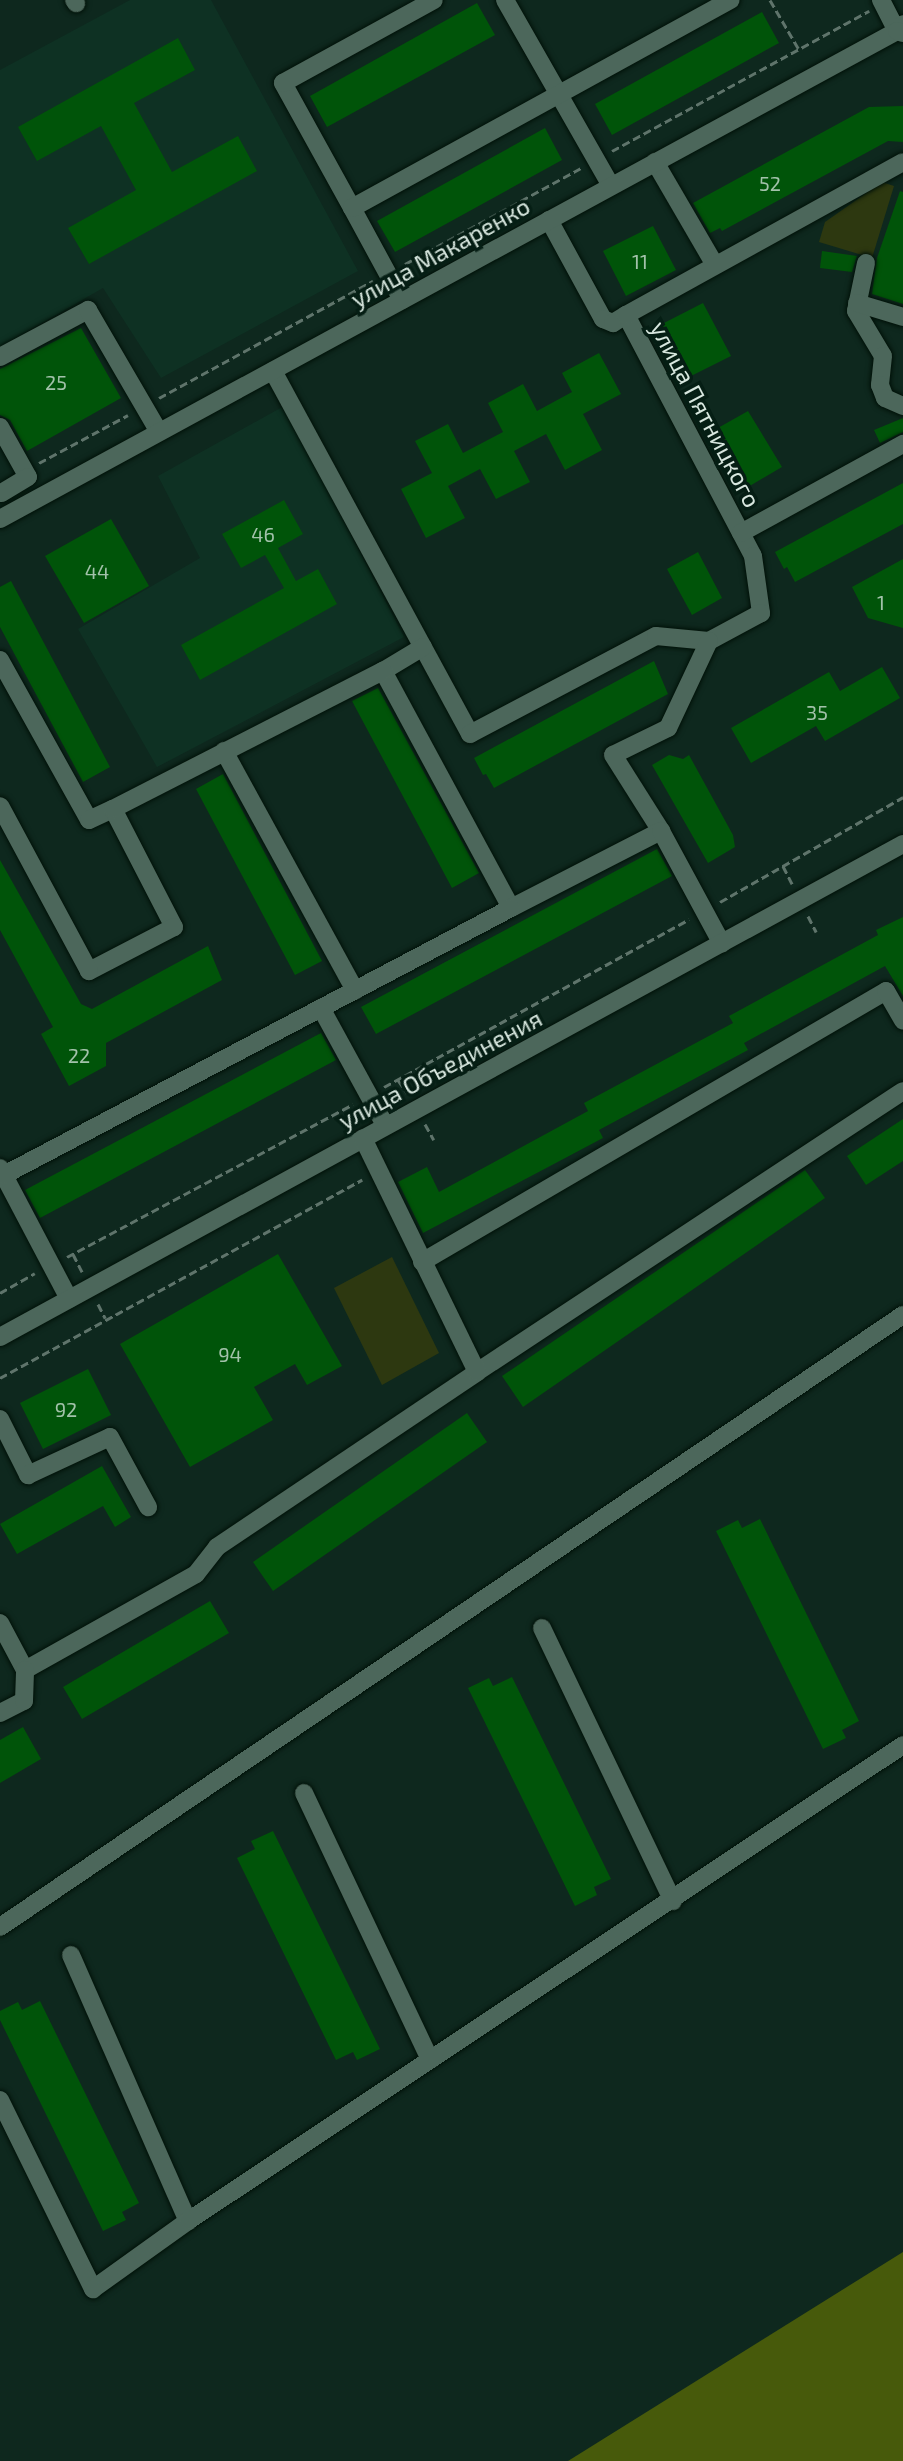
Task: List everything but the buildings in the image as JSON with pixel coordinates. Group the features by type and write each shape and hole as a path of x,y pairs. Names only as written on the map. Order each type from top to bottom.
{"street":[{"path":"402,300 283,83 434,0"},
{"path":"505,0 611,186"},
{"path":"352,208 731,0"},
{"path":"882,2 901,29"},
{"name":"улица Макаренко","path":"6,516 901,29"},
{"path":"655,162 715,265"},
{"path":"626,315 895,163 903,162"},
{"name":"улица Пятницкого","path":"549,220 603,319 613,323 626,315 753,556 761,613 709,641"},
{"path":"866,263 857,313 885,360 880,385 885,398 903,406"},
{"path":"857,303 903,317"},
{"path":"0,357 88,310 159,432"},
{"path":"273,371 470,734 656,636 709,641 668,728 613,755 661,831 722,944"},
{"path":"0,427 27,478 1,492 6,516"},
{"path":"741,533 903,444"},
{"path":"0,660 89,820 383,671 423,647"},
{"path":"383,671 511,908"},
{"path":"224,751 355,990"},
{"path":"0,806 89,971 174,927 113,809"},
{"path":"69,1299 2,1171 661,831"},
{"name":"улица Объединения","path":"0,1337 903,844"},
{"path":"422,1262 886,991 903,1020"},
{"path":"321,1008 385,1125"},
{"path":"25,1670 196,1574 217,1547 903,1091"},
{"path":"363,1138 477,1372"},
{"path":"0,1927 903,1315"},
{"path":"0,1419 28,1475 110,1437 148,1507"},
{"path":"0,1623 25,1670 24,1701 0,1713"},
{"path":"542,1628 673,1901"},
{"path":"0,2100 93,2289 188,2221 903,1745"},
{"path":"304,1793 430,2060"},
{"path":"71,1955 188,2221"}],"path":[{"path":"770,0 799,49"},
{"path":"25,471 882,2"},
{"path":"0,1293 369,1096 903,797"},
{"path":"0,1378 379,1170"}],"shaded area":[{"path":"130,0 211,0 358,271 161,378 103,288 0,347 0,70"},
{"path":"882,182 894,186 872,258 819,242 825,222"},
{"path":"284,406 404,637 157,767 78,629 200,558 158,476"},
{"path":"392,1257 439,1353 382,1385 334,1288"}],"green space":[{"path":"903,2252 903,2461 568,2461"}]}
